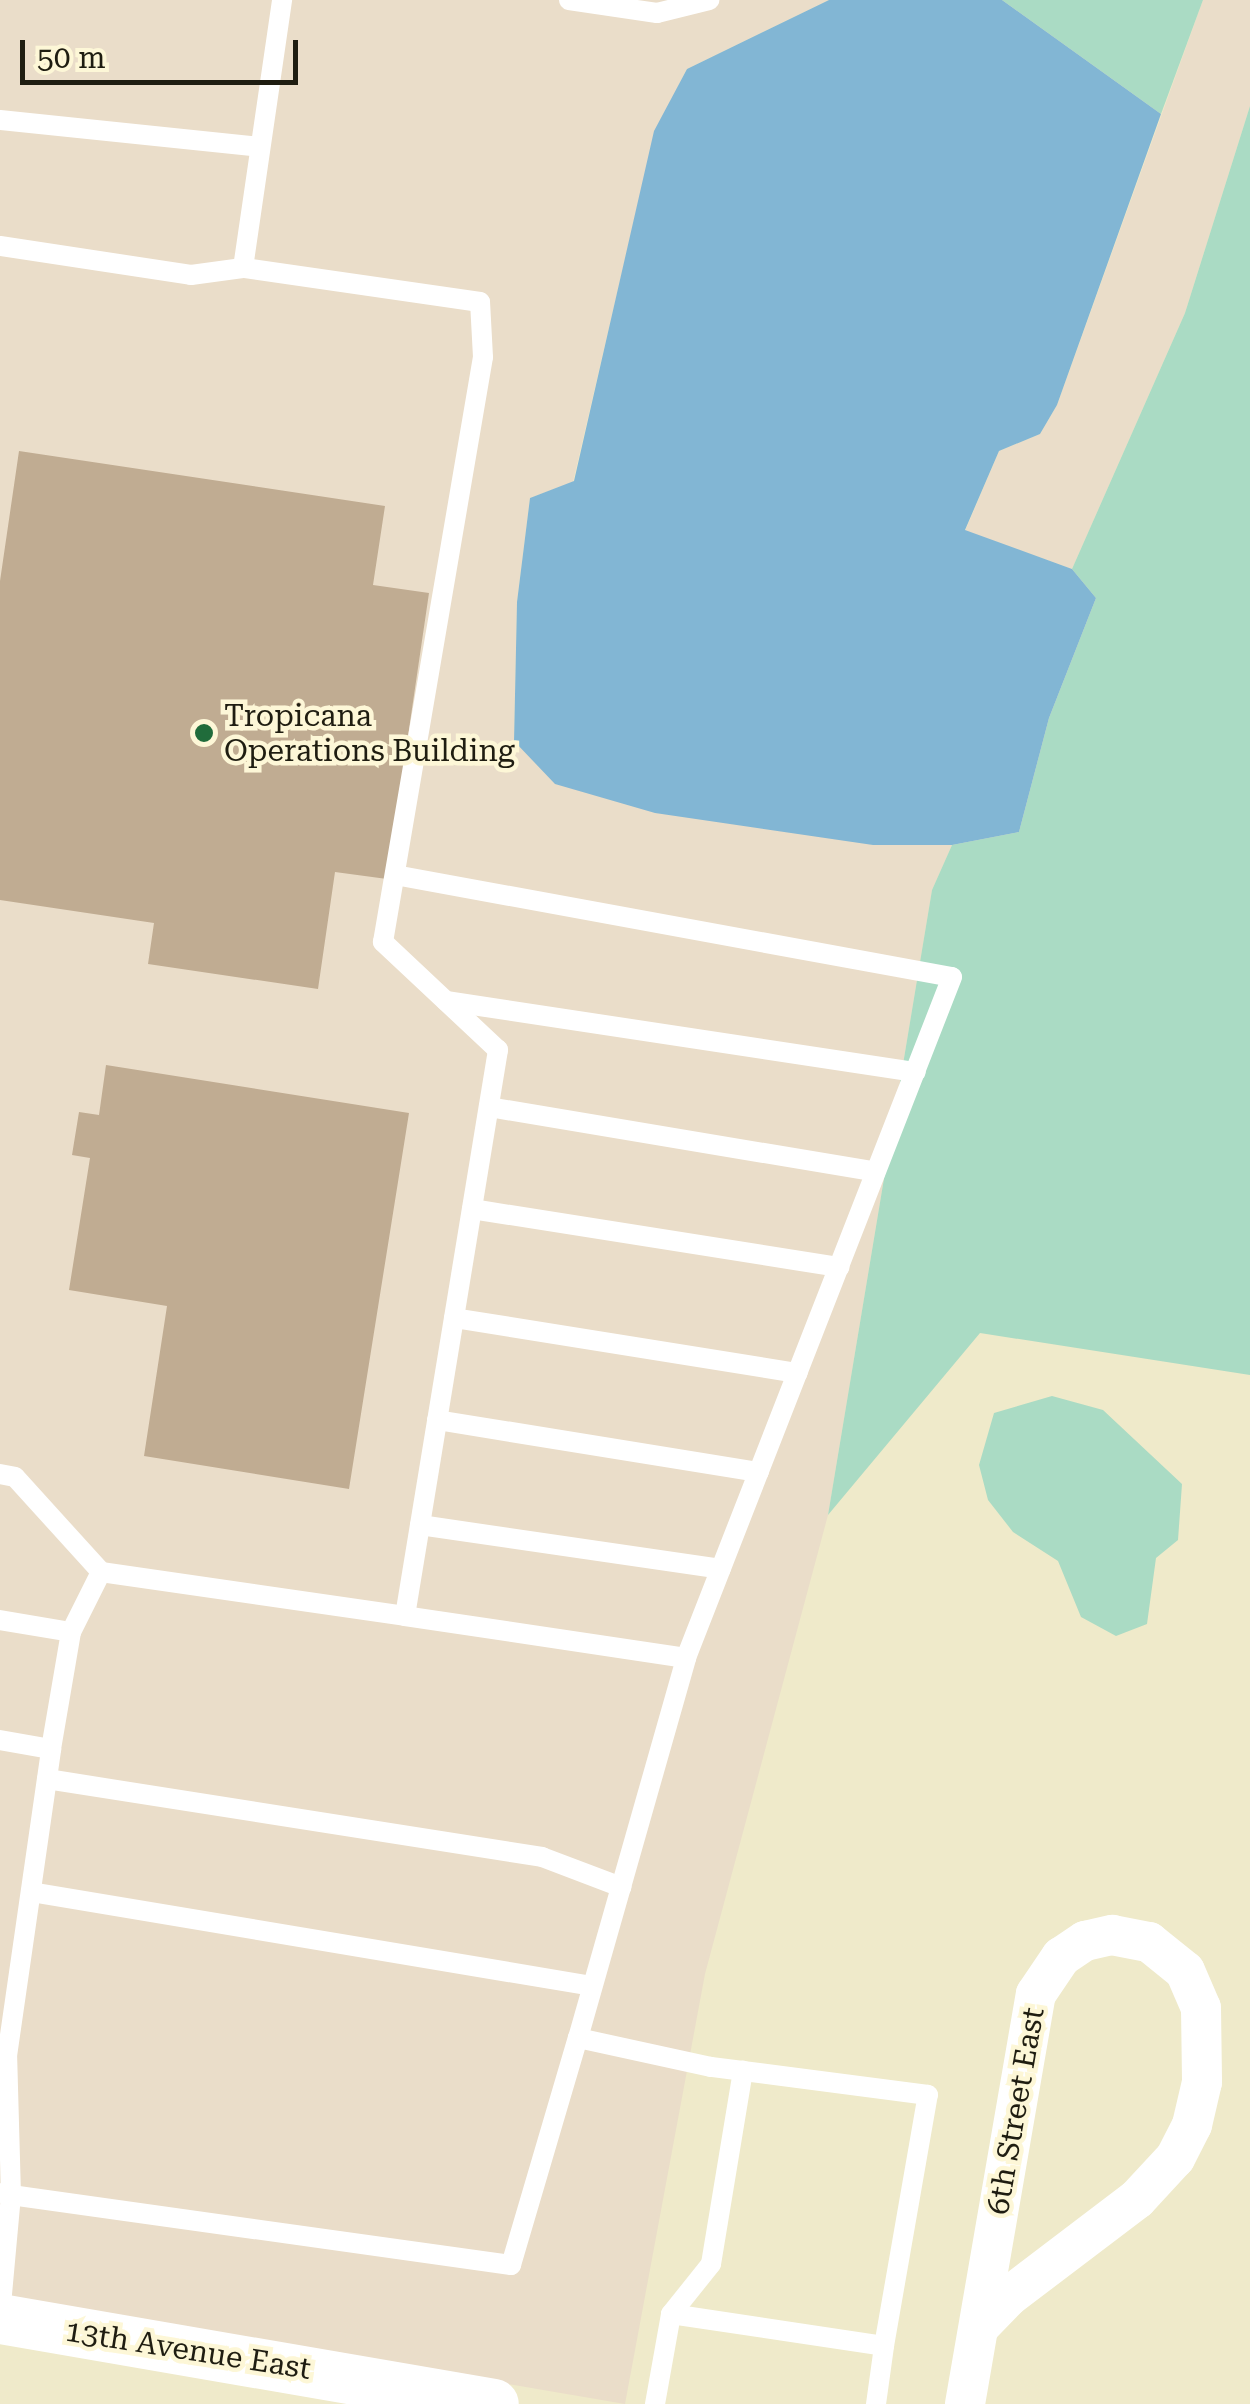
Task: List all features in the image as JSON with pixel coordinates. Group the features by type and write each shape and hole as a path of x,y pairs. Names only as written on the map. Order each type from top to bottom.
{"street":[{"name":"6th Street East","path":"965,2404 1036,1994 1061,1956 1085,1941 1112,1935 1149,1942 1185,1971 1202,2008 1202,2082 1192,2126 1175,2158 1138,2199 1009,2296 980,2326"},
{"name":"13th Avenue East","path":"0,2317 494,2404"}],"lane":[{"path":"243,268 282,0"},
{"path":"569,0 656,13 710,0"},
{"path":"0,120 260,146"},
{"path":"0,246 191,275 243,268 480,302 483,357 383,942 498,1050 405,1616"},
{"path":"6,2194 511,2264 686,1658 952,977 395,875"},
{"path":"446,1000 916,1072"},
{"path":"489,1107 876,1172"},
{"path":"472,1209 839,1267"},
{"path":"454,1318 798,1372"},
{"path":"437,1420 759,1472"},
{"path":"0,1474 15,1477 101,1572 686,1658"},
{"path":"420,1525 721,1569"},
{"path":"0,2317 6,2194 6,2056 71,1632 101,1572"},
{"path":"0,1620 71,1632"},
{"path":"0,1740 51,1749"},
{"path":"47,1779 542,1857 621,1887"},
{"path":"32,1892 592,1986"},
{"path":"578,2038 743,2071 928,2095 876,2404"},
{"path":"655,2404 671,2314 711,2264 743,2071"},
{"path":"671,2314 884,2346"}],"shaded area":[{"path":"0,0 829,0 687,69 655,131 573,482 530,498 517,602 514,741 873,845 952,845 932,890 828,1515 705,1974 625,2404 0,2297"},
{"path":"1203,0 1250,0 1250,106 1185,313 1072,569 965,531 999,451 1040,434 1057,405"}],"green space":[{"path":"1002,0 1203,0 1161,114"},
{"path":"1250,106 1250,1375 980,1333 828,1515 932,890 952,845 1019,832 1049,718 1096,598 1072,569 1185,313"},
{"path":"1052,1396 1103,1410 1182,1484 1178,1540 1156,1558 1147,1624 1116,1636 1081,1617 1058,1561 1013,1532 988,1500 979,1465 994,1413"}],"water":[{"path":"829,0 1002,0 1161,114 1057,405 1040,434 999,451 965,530 1072,569 1096,598 1049,718 1019,832 952,845 873,845 655,813 555,784 514,741 517,602 530,498 574,481 654,131 687,69"}],"building":[{"name":"Tropicana Operations Building","path":"19,451 385,506 373,585 429,593 387,879 335,872 318,989 148,964 154,923 0,900 0,581"},
{"path":"106,1065 409,1113 349,1489 144,1456 167,1306 69,1290 90,1158 72,1155 79,1112 99,1115"}],"place":[{"name":"Tropicana Operations Building","path":"204,733"}]}
